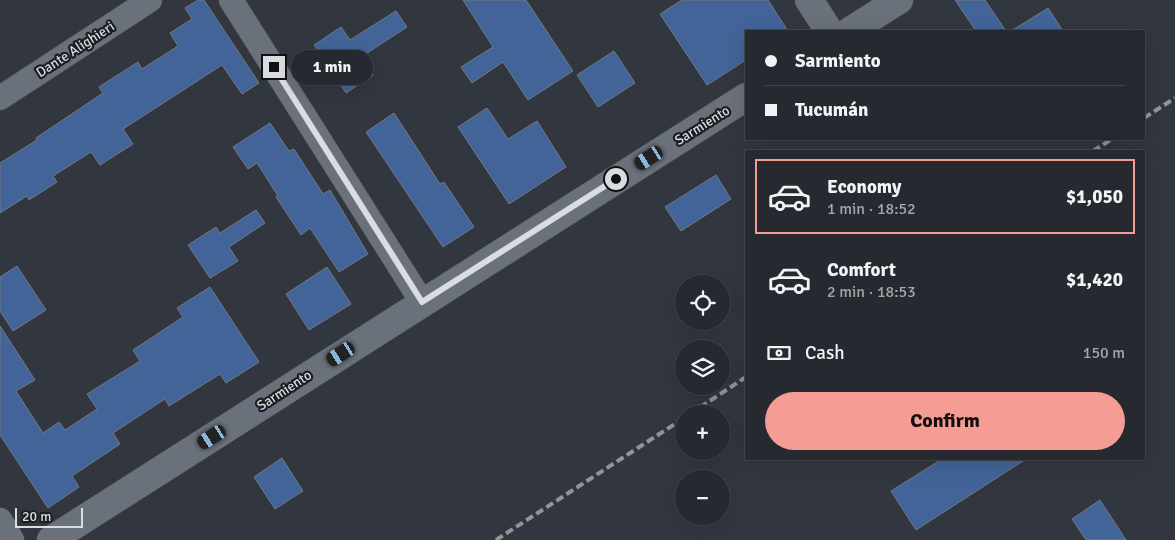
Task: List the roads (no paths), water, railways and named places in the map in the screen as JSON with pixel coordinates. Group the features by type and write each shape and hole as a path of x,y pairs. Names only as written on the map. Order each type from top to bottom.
{"street":[{"name":"Dante Alighieri","path":"0,98 150,0"},
{"path":"231,0 422,302"},
{"path":"809,0 828,30"},
{"path":"851,30 868,8 899,0"},
{"name":"Sarmiento","path":"51,540 745,98"},
{"path":"0,520 12,540"}],"railway":[{"path":"1145,117 1175,98"},
{"path":"1095,150 1110,140"},
{"path":"704,405 745,378"},
{"path":"496,540 675,424"}]}
